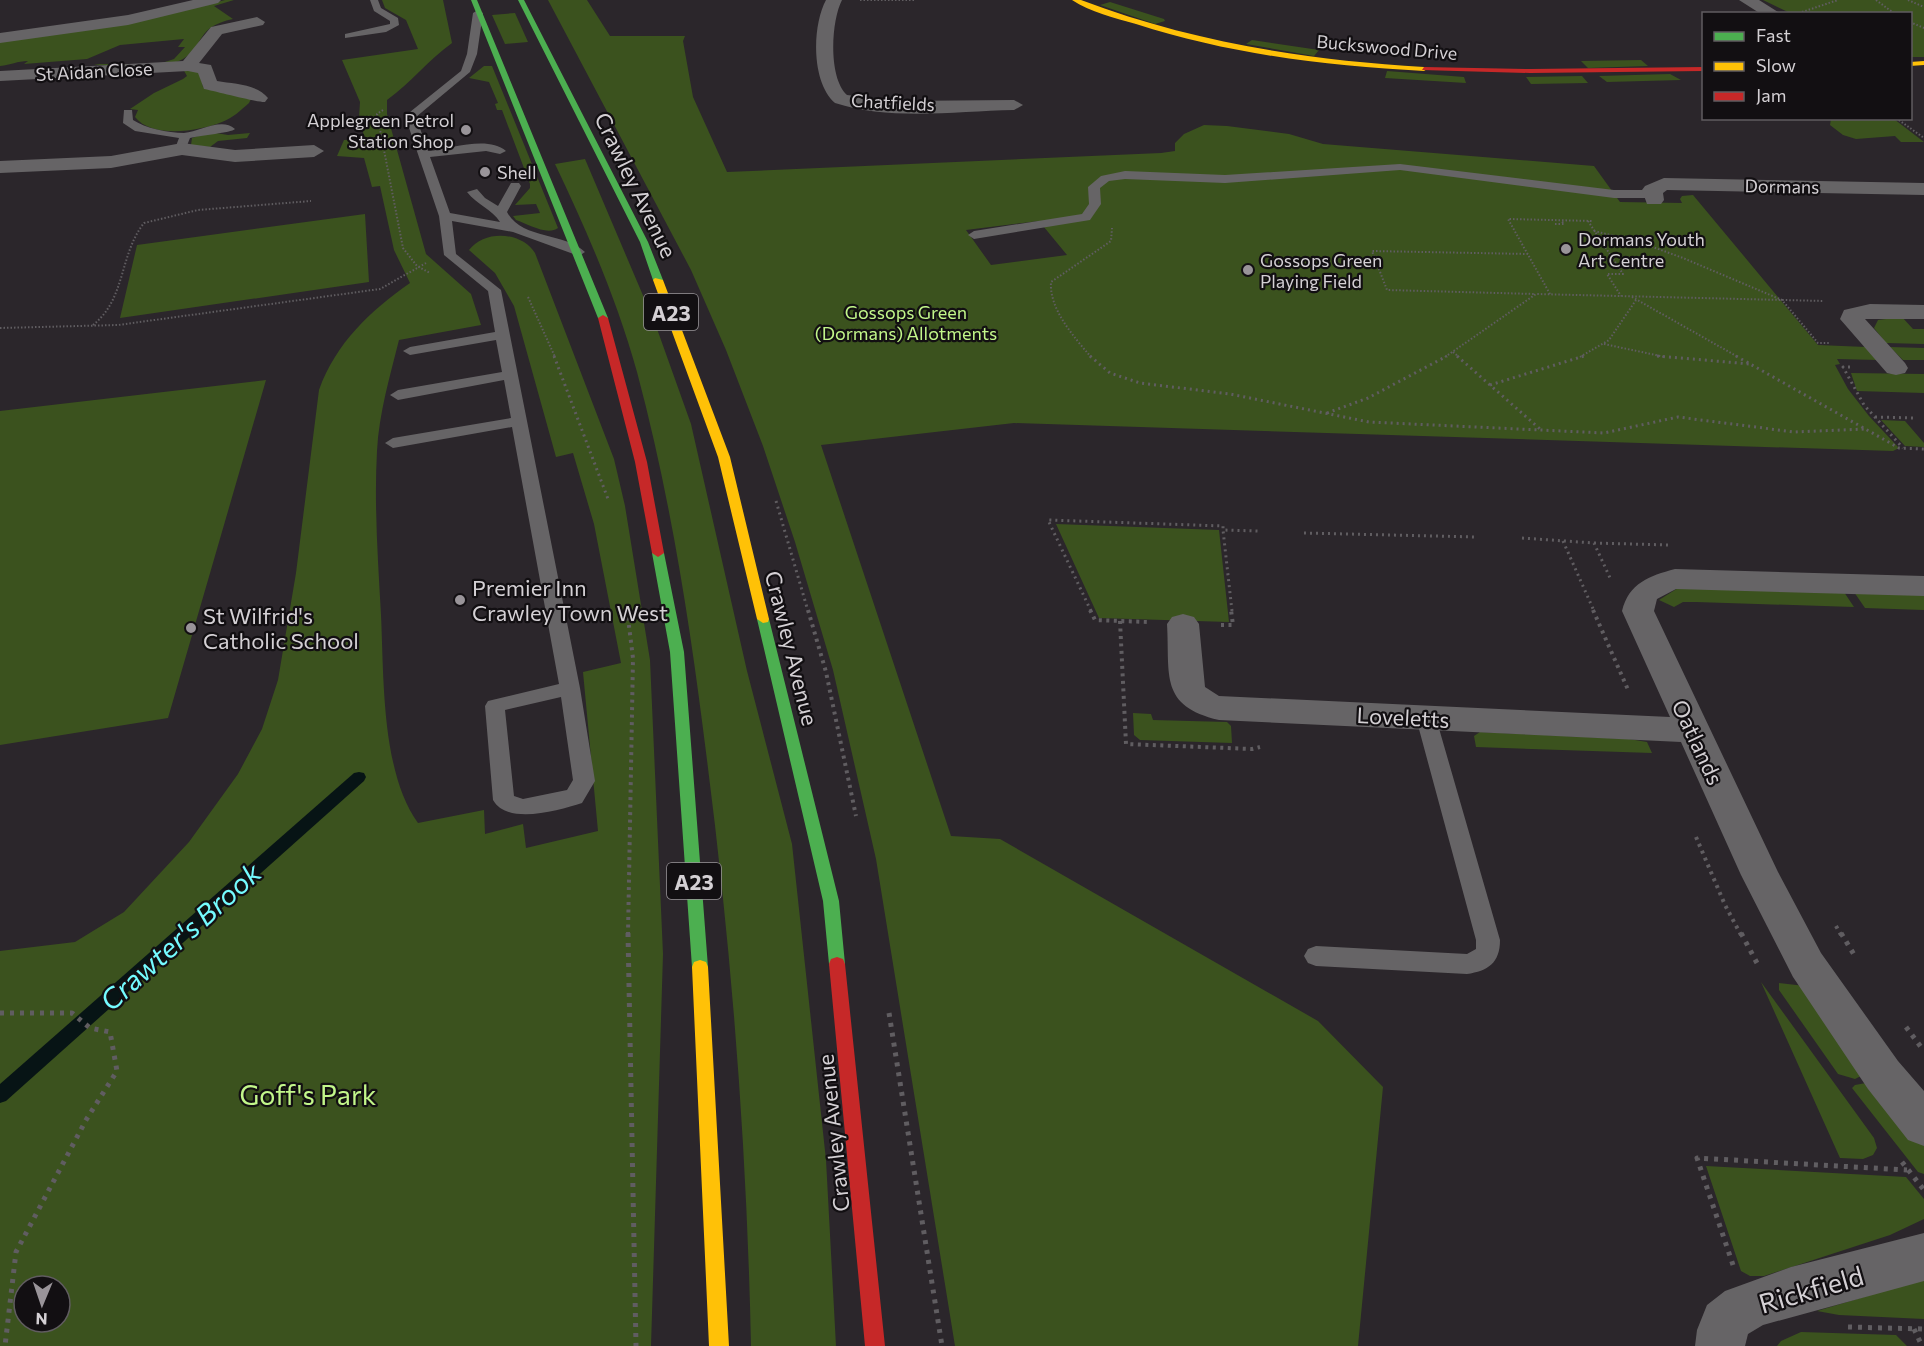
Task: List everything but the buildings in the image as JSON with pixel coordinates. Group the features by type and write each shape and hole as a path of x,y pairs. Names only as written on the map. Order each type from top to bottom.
{"main road":[{"name":"Crawley Avenue","path":"521,0 644,242 724,457 831,901 875,1346"},
{"name":"Buckswood Drive","path":"1075,0 1146,25 1219,44 1358,65 1510,73 1702,69"},
{"name":"A23","path":"476,6 602,310 641,462 677,652 697,915 719,1346"}],"street":[{"path":"0,38 128,20 213,0"},
{"name":"Chatfields","path":"834,0 825,20 824,46 835,94 842,100 870,105 1014,105"},
{"path":"1747,0 1770,12"},
{"path":"257,22 217,30 188,66 205,69 210,85 249,92 259,98"},
{"name":"St Aidan Close","path":"0,76 188,66"},
{"path":"0,167 104,162 183,142 207,151 236,156 314,151"},
{"name":"Dormans","path":"1652,197 1656,186 1664,184 1924,189"},
{"path":"1896,368 1852,319 1852,315 1870,311 1924,312"},
{"path":"1640,600 1657,583 1676,579 1924,586"},
{"name":"Oatlands","path":"1640,600 1638,611 1642,623 1764,885 1807,966 1883,1076 1924,1125"},
{"name":"Loveletts","path":"1183,624 1188,689 1192,697 1204,705 1219,708 1692,730"},
{"name":"Rickfield","path":"1720,1346 1723,1325 1731,1315 1759,1302 1924,1257"}],"lane":[{"path":"348,36 386,29 394,25 395,20 377,9 374,0"},
{"path":"476,6 472,54 465,72 410,117 446,216 450,255 494,290 570,688 585,782 574,796 521,808 504,800 495,706 570,688"},
{"path":"128,112 127,121 139,129 183,142 208,129 230,129"},
{"path":"422,154 489,147 500,151"},
{"path":"448,153 461,156"},
{"path":"974,235 1077,220 1092,212 1094,187 1098,182 1125,175 1225,179 1400,167 1652,197"},
{"path":"501,212 515,186"},
{"path":"473,192 481,201 501,212 505,220 516,229"},
{"path":"446,216 516,229 579,252"},
{"path":"410,351 502,335"},
{"path":"398,395 509,375"},
{"path":"393,443 518,421"},
{"path":"1316,956 1467,964 1479,962 1488,953 1488,940 1426,718"}],"path":[{"path":"854,0 915,0"},
{"path":"1804,12 1838,0"},
{"path":"1876,0 1892,12"},
{"path":"1908,0 1924,7"},
{"path":"1899,120 1924,138"},
{"path":"90,327 105,318 112,309 128,247 144,223 198,210 311,201"},
{"path":"1092,212 1107,219 1111,224 1111,241 1051,282 1050,296 1076,339 1092,358 1110,373 1140,383 1230,394 1370,422 1620,432 1662,417 1712,421 1790,433 1844,433 1865,429"},
{"path":"1555,224 1564,224 1561,220"},
{"path":"1587,221 1623,274 1607,274 1621,296"},
{"path":"1594,231 1639,242 1683,258 1782,300"},
{"path":"1528,255 1372,251 1387,290 1824,301 1852,315"},
{"path":"0,328 90,327 380,289 399,282 407,272 417,266 450,255"},
{"path":"1327,414 1368,398 1453,352 1536,294"},
{"path":"1631,297 1865,429 1904,448 1924,449"},
{"path":"1490,385 1549,367 1604,345 1617,331 1630,306 1636,300"},
{"path":"1604,345 1664,357 1750,364"},
{"path":"1453,352 1541,430"},
{"path":"1847,372 1857,396 1904,448"},
{"path":"1875,417 1916,418"},
{"path":"1048,520 1223,526 1223,530 1233,625 1095,620 1048,520"},
{"path":"1223,530 1258,531"},
{"path":"1304,533 1477,537"},
{"path":"1522,538 1594,543 1617,594 1640,600"},
{"path":"1829,916 1860,965"},
{"path":"0,1013 72,1013 90,1028 110,1032 117,1071 86,1120 16,1252 6,1346"},
{"path":"1899,1020 1924,1051"},
{"path":"1759,1302 1736,1272 1697,1158 1908,1170"},
{"path":"1914,1329 1922,1346"}],"green space":[{"path":"225,0 234,0 214,6 233,19 212,27 202,36 190,53 175,63 139,67 94,64 159,64 174,59 185,47 178,47 184,39 120,45 87,59 24,64 28,61 24,61 0,66 0,42 140,21"},
{"name":"Goff's Park","path":"382,0 443,0 452,43 387,100 387,114 426,254 471,294 481,325 399,340 385,395 377,451 376,512 384,694 391,751 397,778 406,802 418,823 484,810 485,834 523,824 526,848 598,831 583,672 621,663 594,524 573,453 556,457 514,306 495,273 469,250 476,243 493,236 513,237 529,246 535,253 614,459 625,506 650,660 663,954 651,1346 0,1346 0,951 75,942 124,912 189,842 238,774 262,729 278,680 296,573 319,390 335,357 356,329 381,305 410,283 394,250 380,186 372,187 364,158 337,156 344,140 365,139 359,118 360,102 342,60 418,49 406,20 385,8"},
{"name":"Gossops Green (Dormans) Allotments","path":"548,0 587,0 610,36 685,36 683,41 693,97 727,172 1161,153 1175,151 1175,143 1184,134 1204,125 1289,134 1323,144 1594,166 1620,202 1682,203 1680,199 1682,196 1693,195 1818,345 1866,347 1878,360 1837,359 1840,364 1835,365 1848,389 1899,448 1893,451 1014,423 821,445 951,836 1000,839 1318,1021 1383,1087 1358,1346 955,1346 876,859 833,670 795,542 763,446 726,350 691,270","holes":["1039,221 1067,255 991,265 966,230"]},
{"path":"1763,0 1924,0 1924,57 1912,57 1912,12 1788,12"},
{"path":"1110,2 1165,21 1155,24 1100,5"},
{"path":"515,13 528,42 505,44 492,15"},
{"path":"1252,40 1319,50 1314,56 1246,44"},
{"path":"1641,60 1648,66 1588,68 1581,61"},
{"path":"484,66 492,66 558,228 554,230 537,228 516,220 513,216 540,213 536,204 515,205 530,188 530,184 502,110 497,110 495,104 498,103 489,82 469,78"},
{"path":"183,69 200,72 203,87 251,99 237,114 222,122 202,128 164,131 143,124 135,117 138,110 130,109 154,93 187,76"},
{"path":"1387,71 1464,77 1466,83 1385,78"},
{"path":"1670,74 1681,80 1607,82 1599,76"},
{"path":"1582,76 1588,83 1531,84 1526,77"},
{"path":"1831,120 1895,120 1924,142 1901,142 1895,136 1856,139 1843,135 1830,125"},
{"path":"210,132 228,135 250,133 247,138 218,141 210,147 191,145 192,138"},
{"path":"585,159 656,326 691,424 747,671 792,844 826,1160 836,1346 751,1346 746,1199 737,1053 724,906 701,711 670,516 637,372 600,266 555,164"},
{"path":"365,214 369,282 120,318 137,245"},
{"path":"1902,317 1913,329 1924,329 1924,344 1886,343 1874,328 1878,320"},
{"path":"1890,347 1924,348 1924,360 1903,360"},
{"path":"1851,373 1924,374 1924,393 1857,391"},
{"path":"266,380 168,718 0,745 0,411"},
{"path":"1881,420 1905,421 1924,443 1924,447 1905,446"},
{"path":"1056,524 1219,530 1229,622 1099,618"},
{"path":"1678,588 1844,592 1854,607 1683,602 1674,607 1659,600"},
{"path":"1854,592 1924,595 1924,610 1865,608"},
{"path":"1133,713 1151,714 1153,720 1227,722 1231,726 1232,743 1140,740 1134,735"},
{"path":"1480,732 1629,739 1647,742 1652,753 1476,747 1474,736"},
{"path":"1761,982 1874,1138 1877,1148 1873,1155 1863,1159 1840,1158"},
{"path":"1779,983 1805,986 1861,1076 1855,1079 1838,1074 1779,990"},
{"path":"1866,1083 1924,1146 1924,1174 1918,1172 1852,1088 1855,1085"},
{"path":"1706,1166 1906,1177 1924,1199 1924,1219 1890,1235 1764,1276 1750,1276 1741,1271"},
{"path":"1924,1279 1924,1319 1839,1315 1817,1311"},
{"path":"1801,1332 1896,1335 1907,1346 1777,1346 1781,1341"}],"waterway":[{"name":"Crawter's Brook","path":"0,1095 359,777"}],"traffic: fast":[{"path":"474,0 603,318"},
{"path":"521,0 644,242 658,280"},
{"path":"658,553 677,652 700,967"},
{"path":"763,619 831,901 837,964"}],"traffic: slow":[{"path":"1075,0 1159,29 1246,50 1335,63 1424,69"},
{"path":"1912,64 1924,63"},
{"path":"658,280 724,457 763,619"},
{"path":"700,967 719,1346"}],"traffic: jam":[{"path":"1424,69 1530,71 1702,69"},
{"path":"603,318 641,462 658,553"},
{"path":"837,964 875,1346"}],"place":[{"name":"Applegreen Petrol Station Shop","path":"466,130"},
{"name":"Shell","path":"485,172"},
{"name":"Dormans Youth Art Centre","path":"1566,249"},
{"name":"Gossops Green Playing Field","path":"1248,270"},
{"name":"Premier Inn Crawley Town West","path":"460,600"},
{"name":"St Wilfrid's Catholic School","path":"191,628"}]}
